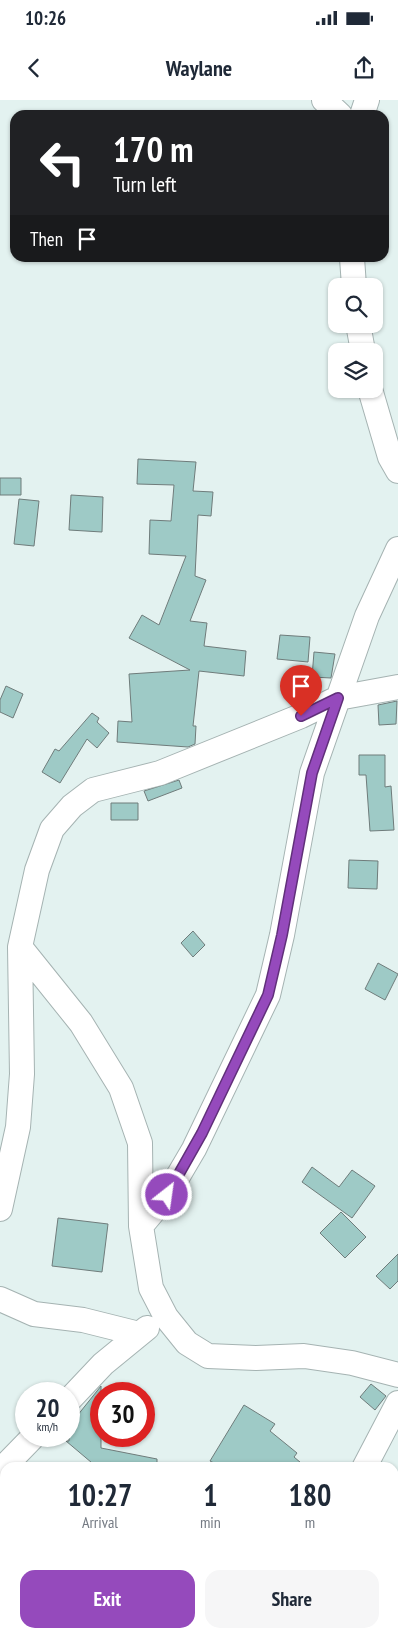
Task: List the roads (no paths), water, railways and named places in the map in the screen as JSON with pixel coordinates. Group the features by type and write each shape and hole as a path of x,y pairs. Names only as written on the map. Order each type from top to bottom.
{"street":[{"path":"324,100 335,110"},
{"path":"352,262 353,278"},
{"path":"373,398 390,457 398,471"},
{"path":"140,1226 167,1195 194,1149 268,995 282,935 312,773 367,616 398,549"},
{"path":"0,1209 18,1126 22,1074 20,948 37,870 52,828 72,806 93,790 160,773 301,716 338,698 398,687"},
{"path":"20,948 82,1023 121,1088 140,1143 140,1226 151,1288 166,1317 187,1343 208,1356 256,1358 304,1356 352,1363 398,1375"},
{"path":"0,1299 34,1314 83,1320 138,1334"},
{"path":"80,1388 103,1364 138,1334 166,1317"},
{"path":"367,1462 398,1403"},
{"path":"9,1462 23,1447"}]}
